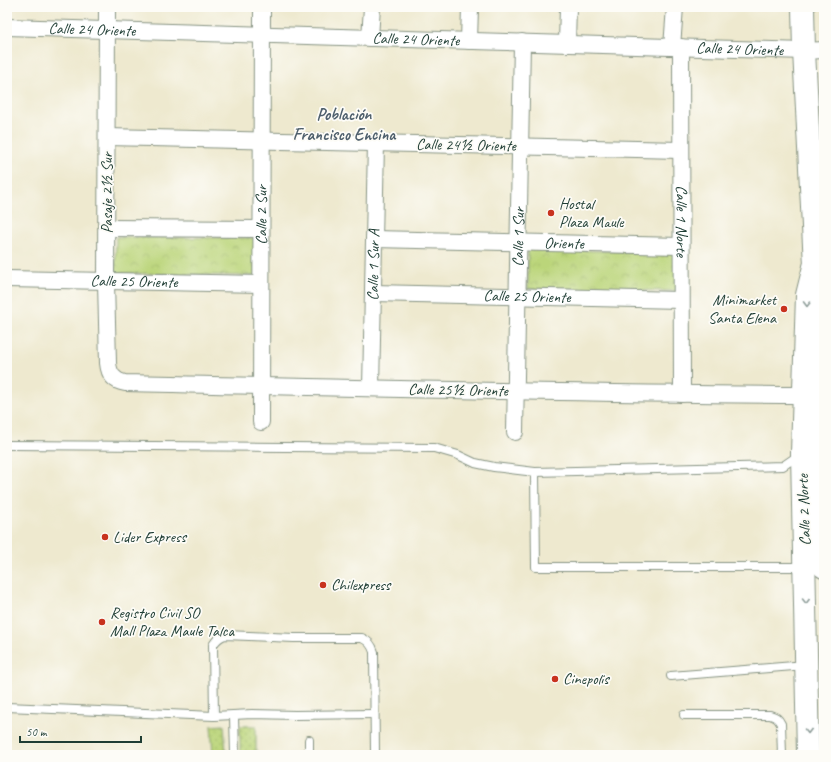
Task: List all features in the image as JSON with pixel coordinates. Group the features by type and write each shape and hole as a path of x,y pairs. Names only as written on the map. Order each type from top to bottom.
{"main road":[{"name":"Calle 2 Norte","path":"804,7 814,51 814,184 817,252 824,295 821,448 823,502 815,567 807,665 808,755"},
{"name":"Calle 2 Norte","path":"815,567 802,453 807,295 817,252"}],"street":[{"name":"Pasaje 2½ Sur","path":"107,7 106,282 108,368 113,378"},
{"name":"Calle 2 Sur","path":"261,422 262,7"},
{"path":"370,38 372,7"},
{"path":"469,40 470,7"},
{"path":"567,43 568,7"},
{"name":"Calle 1 Norte","path":"675,7 681,150 682,394"},
{"name":"Calle 24 Oriente","path":"7,27 814,51"},
{"name":"Calle 1 Sur","path":"515,432 522,42"},
{"name":"Calle 24½ Oriente","path":"107,137 681,150"},
{"name":"Calle 1 Sur A","path":"371,388 376,143"},
{"path":"107,228 261,229"},
{"name":"Oriente","path":"374,239 681,246"},
{"name":"Calle 25 Oriente","path":"7,279 261,284"},
{"name":"Calle 25 Oriente","path":"373,293 681,300"},
{"name":"Calle 25½ Oriente","path":"113,378 125,383 805,395"}],"lane":[{"path":"7,445 434,448 458,455 475,463 535,472 782,466 802,453"},
{"path":"535,472 536,567 815,567"},
{"path":"214,716 213,645 220,637 225,635 294,638 362,638 368,640 374,652 375,755"},
{"path":"670,676 807,665"},
{"path":"7,707 214,716 374,714"},
{"path":"684,715 770,715 776,717 779,719 781,724 782,755"},
{"path":"234,716 235,755"},
{"path":"309,740 310,755"}],"green space":[{"path":"116,237 255,238 255,276 115,273"},
{"path":"528,249 678,253 678,291 528,289"},
{"path":"224,725 226,755 213,755 211,726"},
{"path":"240,726 256,726 256,755 240,755"}],"place":[{"name":"Hostal Plaza Maule","path":"551,213"},
{"name":"Minimarket Santa Elena","path":"784,309"},
{"name":"Lider Express","path":"105,537"},
{"name":"Chilexpress","path":"323,585"},
{"name":"Registro Civil SO Mall Plaza Maule Talca","path":"102,622"},
{"name":"Cinepolis","path":"555,679"}],"district":[{"name":"Población Francisco Encina","path":"344,124"}]}
